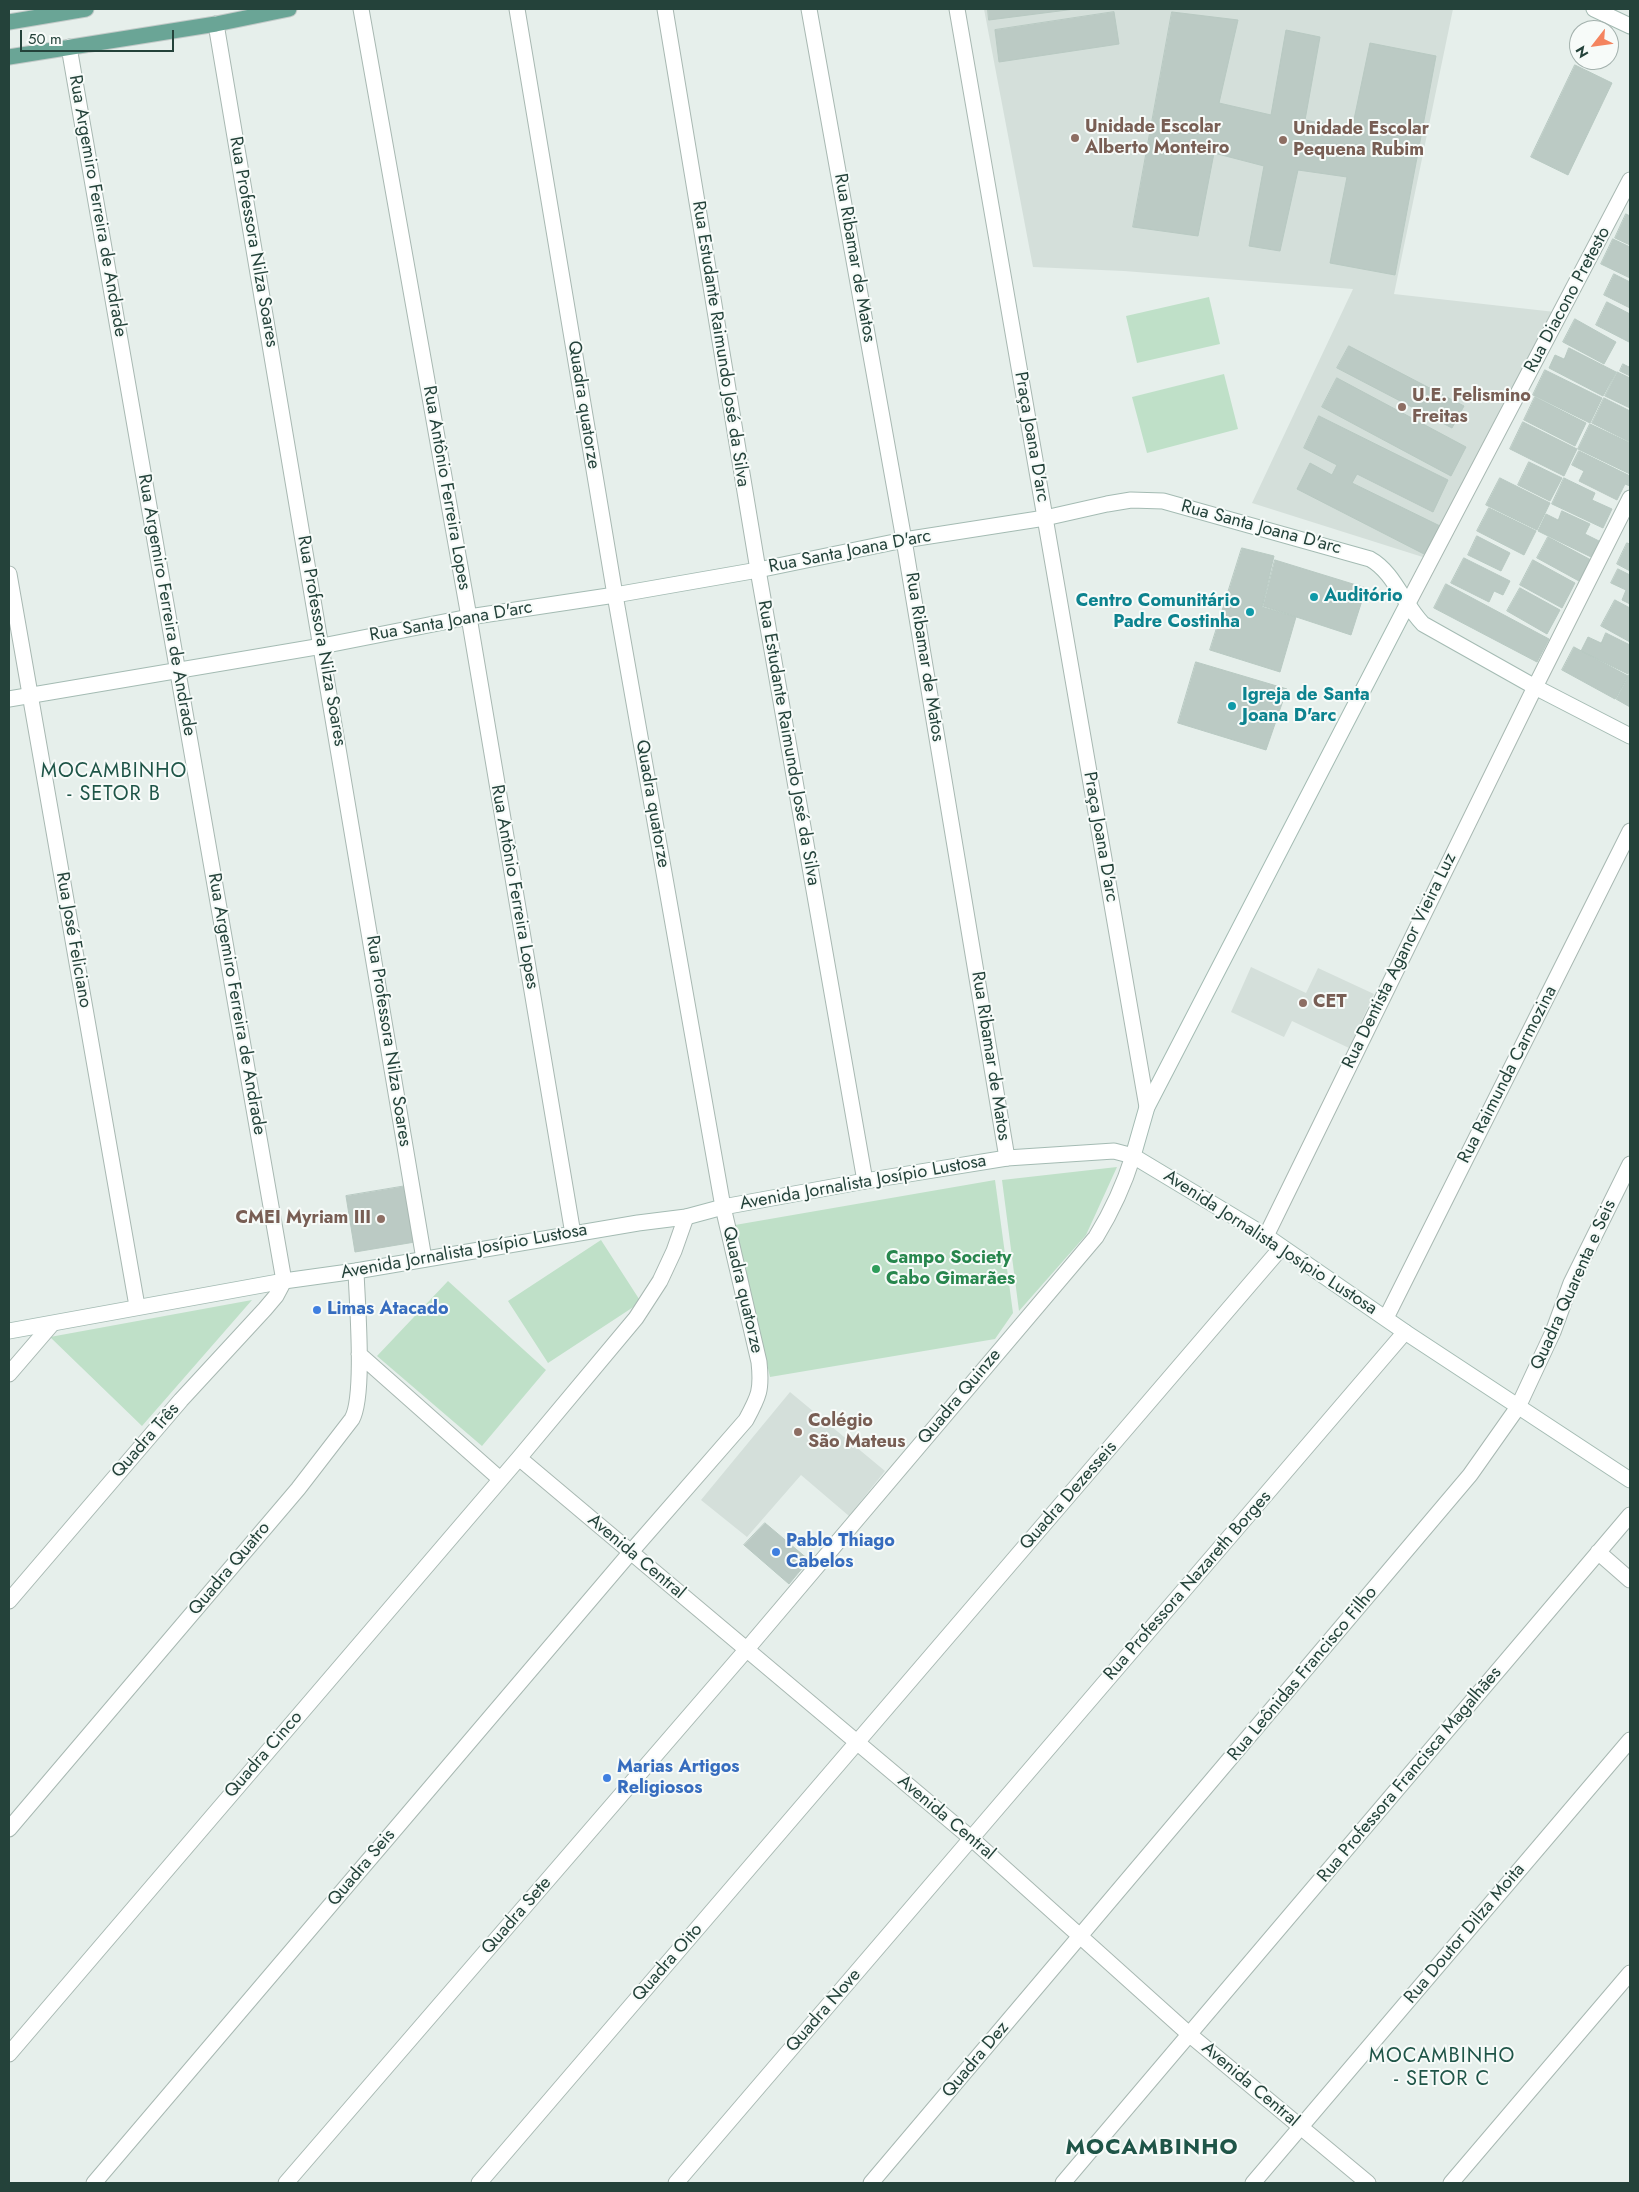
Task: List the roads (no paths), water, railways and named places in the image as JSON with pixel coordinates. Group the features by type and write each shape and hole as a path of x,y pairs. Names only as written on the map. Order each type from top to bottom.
{"main road":[{"path":"9,22 43,12 86,9"},
{"path":"9,57 216,24 289,9"}],"street":[{"name":"Rua Antônio Ferreira Lopes","path":"361,9 469,617 573,1234"},
{"name":"Quadra quatorze","path":"517,9 615,595 722,1207 759,1362 761,1382 758,1398 746,1420 630,1553"},
{"name":"Rua Estudante Raimundo José da Silva","path":"665,9 758,570 865,1181"},
{"name":"Rua Ribamar de Matos","path":"809,9 904,540 1007,1158"},
{"name":"Praça Joana D'arc","path":"957,9 1147,1107"},
{"path":"1594,9 1630,26"},
{"name":"Rua Professora Nilza Soares","path":"216,24 424,1259"},
{"name":"Rua Argemiro Ferreira de Andrade","path":"69,47 284,1281"},
{"name":"Rua Diacono Pretesto","path":"1407,605 1630,180"},
{"name":"Rua Dentista Aganor Vieira Luz","path":"1266,1236 1535,687 1630,498"},
{"name":"Rua Santa Joana D'arc","path":"9,699 322,646 469,617 615,595 758,570 904,540 1045,518 1131,500 1164,501 1370,559 1383,569 1407,605 1423,624 1535,687 1630,736"},
{"name":"Rua José Feliciano","path":"9,574 137,1306"},
{"path":"1147,1107 1407,605"},
{"name":"Rua Raimunda Carmozina","path":"1386,1318 1630,832"},
{"name":"Quadra Quinze","path":"747,1649 1096,1238 1114,1208 1125,1183 1147,1107"},
{"name":"Avenida Jornalista Josípio Lustosa","path":"9,1331 137,1306 284,1281 356,1271 686,1216 722,1207 865,1181 1007,1158 1114,1152 1133,1156 1266,1236 1405,1332 1630,1480"},
{"name":"Quadra Quarenta e Seis","path":"1518,1407 1553,1332 1571,1282 1630,1164"},
{"path":"519,1458 636,1318 660,1281 674,1251 686,1216"},
{"name":"Quadra Dezesseis","path":"857,1743 1281,1248"},
{"name":"Quadra Quatro","path":"9,1829 326,1455 355,1413 359,1354 356,1271"},
{"name":"Quadra Três","path":"9,1602 181,1400 265,1309 276,1296 284,1281"},
{"path":"9,1374 52,1324"},
{"name":"Rua Professora Nazareth Borges","path":"972,1839 1405,1332"},
{"path":"359,1354 500,1479"},
{"name":"Rua Leônidas Francisco Filho","path":"1082,1936 1470,1475 1518,1407"},
{"name":"Avenida Central","path":"519,1458 972,1839 1190,2035 1368,2183"},
{"name":"Quadra Cinco","path":"9,2054 519,1458"},
{"name":"Rua Professora Francisca Magalhães","path":"1063,2183 1630,1514"},
{"path":"1598,1552 1630,1580"},
{"name":"Quadra Seis","path":"94,2183 630,1553"},
{"name":"Quadra Sete","path":"286,2183 747,1649"},
{"name":"Rua Doutor Dilza Moita","path":"1253,2183 1630,1740"},
{"name":"Quadra Oito","path":"480,2183 857,1743"},
{"name":"Quadra Nove","path":"676,2183 972,1839"},
{"name":"Quadra Dez","path":"871,2183 1082,1936"},
{"path":"1451,2183 1630,1973"}],"place":[{"name":"Unidade Escolar Alberto Monteiro","path":"1075,138"},
{"name":"Unidade Escolar Pequena Rubim","path":"1283,140"},
{"name":"U.E. Felismino Freitas","path":"1402,407"},
{"name":"Auditório","path":"1314,597"},
{"name":"Centro Comunitário Padre Costinha","path":"1250,612"},
{"name":"Igreja de Santa Joana D'arc","path":"1232,706"},
{"name":"CET","path":"1303,1003"},
{"name":"CMEI Myriam III","path":"381,1219"},
{"name":"Campo Society Cabo Gimarães","path":"876,1269"},
{"name":"Limas Atacado","path":"317,1310"},
{"name":"Colégio São Mateus","path":"798,1432"},
{"name":"Pablo Thiago Cabelos","path":"776,1552"},
{"name":"Marias Artigos Religiosos","path":"607,1778"}],"district":[{"name":"MOCAMBINHO - SETOR B","path":"114,784"},
{"name":"MOCAMBINHO - SETOR C","path":"1442,2068"},
{"name":"MOCAMBINHO","path":"1152,2149"}]}
